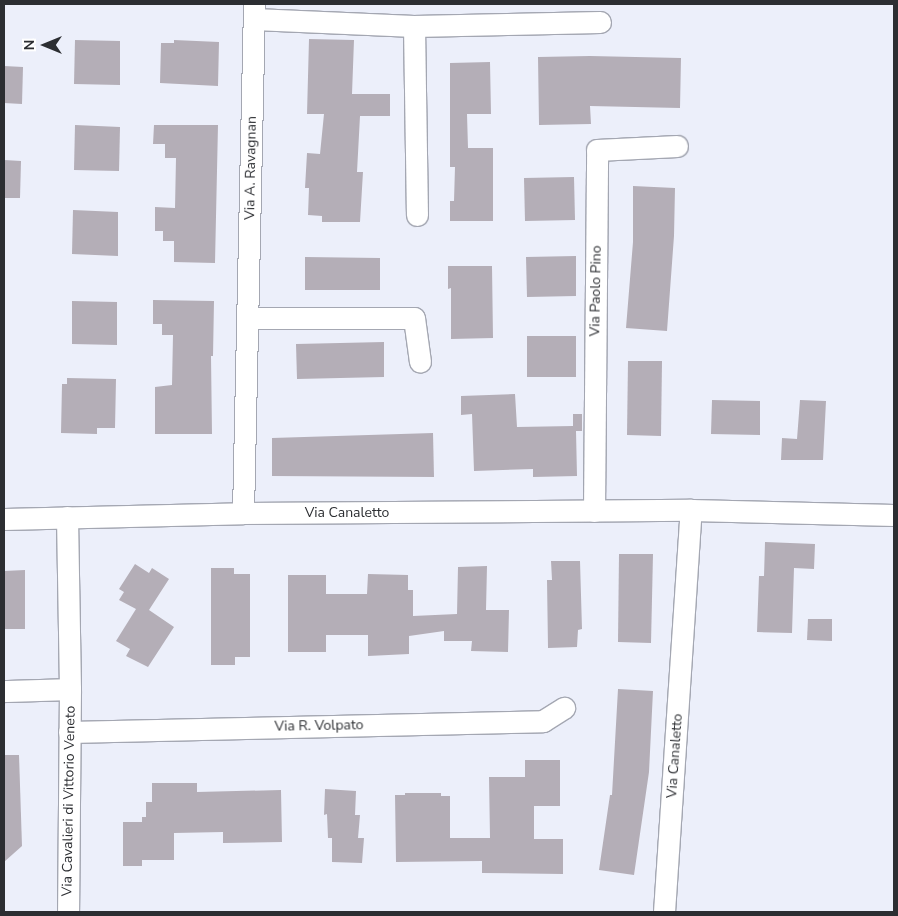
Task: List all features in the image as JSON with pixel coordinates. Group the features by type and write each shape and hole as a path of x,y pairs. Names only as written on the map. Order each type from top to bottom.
{"street":[{"name":"Via A. Ravagnan","path":"243,513 254,11 414,26 600,22"},
{"path":"414,26 417,215"},
{"name":"Via Paolo Pino","path":"594,511 597,150 677,146"},
{"path":"247,318 414,318 420,362"},
{"name":"Via Canaletto","path":"664,912 691,510"},
{"name":"Via Canaletto","path":"4,519 243,513 691,510 894,515"},
{"name":"Via Cavalieri di Vittorio Veneto","path":"68,517 70,689 68,912"},
{"name":"Via Cavalieri di Vittorio Veneto","path":"4,691 70,689"},
{"name":"Via R. Volpato","path":"69,732 543,721 564,708"}],"building":[{"path":"309,39 354,40 352,94 390,94 390,116 360,116 357,172 363,172 360,222 322,222 322,216 308,215 309,188 305,188 307,153 320,154 324,114 307,114"},
{"path":"75,40 120,41 120,85 74,84"},
{"path":"174,40 219,42 218,86 160,83 161,43 174,43"},
{"path":"538,57 681,58 680,108 590,106 591,124 539,125"},
{"path":"490,62 491,114 467,114 468,148 493,148 493,221 450,221 450,201 454,201 455,167 450,167 450,63"},
{"path":"4,66 23,67 22,104 4,103"},
{"path":"75,125 120,127 119,171 74,170"},
{"path":"154,125 218,125 215,263 174,262 174,241 163,241 163,231 155,231 155,207 175,208 176,158 165,158 165,144 153,144"},
{"path":"4,160 21,161 20,198 4,198"},
{"path":"574,177 575,220 525,221 524,178"},
{"path":"633,186 675,188 674,236 667,331 626,328 633,242"},
{"path":"73,210 118,212 118,256 72,254"},
{"path":"576,256 576,296 527,297 526,257"},
{"path":"305,257 380,258 380,290 305,290"},
{"path":"448,266 492,266 493,338 451,339 451,288 448,289"},
{"path":"153,300 214,301 213,356 211,356 212,434 155,434 155,387 172,385 173,335 162,335 162,324 153,324"},
{"path":"72,301 117,302 117,345 72,344"},
{"path":"527,336 576,336 576,377 527,377"},
{"path":"384,342 384,377 297,379 296,344"},
{"path":"628,361 662,361 661,436 627,435"},
{"path":"67,378 116,379 115,428 97,428 97,434 61,433 62,384 67,384"},
{"path":"515,394 517,427 573,426 573,414 582,414 582,431 576,431 577,476 533,477 533,469 474,471 472,414 461,415 461,396"},
{"path":"712,400 760,401 760,435 711,434"},
{"path":"800,400 826,401 823,460 781,460 782,438 797,439"},
{"path":"433,433 434,477 272,476 272,438"},
{"path":"765,542 815,544 814,569 794,568 792,633 757,632 759,576 764,576"},
{"path":"619,554 653,554 651,643 618,642"},
{"path":"551,561 580,561 582,629 578,630 577,647 548,648 547,580 552,580"},
{"path":"135,564 149,573 152,568 169,579 149,610 174,627 148,667 126,656 130,649 116,641 136,609 119,600 124,592 119,589"},
{"path":"487,566 486,610 509,610 508,652 471,651 472,641 444,641 444,631 409,636 409,654 368,656 368,635 326,635 326,652 288,652 288,575 326,575 326,594 367,594 368,574 408,575 408,590 413,590 413,616 457,614 458,567"},
{"path":"211,568 234,568 234,574 250,574 250,657 235,657 235,665 211,665"},
{"path":"25,570 25,629 4,629 4,571"},
{"path":"808,619 832,619 832,641 807,640"},
{"path":"618,689 653,691 649,772 634,875 599,870 610,795 612,795"},
{"path":"4,755 19,755 22,846 4,862"},
{"path":"525,760 560,760 560,806 534,806 534,839 563,839 563,874 482,873 482,861 396,862 395,795 405,795 405,793 441,793 441,796 450,796 450,838 490,838 489,777 525,777"},
{"path":"152,783 197,783 197,792 281,790 282,842 223,843 223,832 174,833 174,860 142,860 142,866 123,866 123,822 142,822 142,817 146,817 146,802 152,802"},
{"path":"325,789 356,791 355,815 360,815 358,838 364,838 362,863 332,862 332,838 328,838 327,814 324,815"}]}
